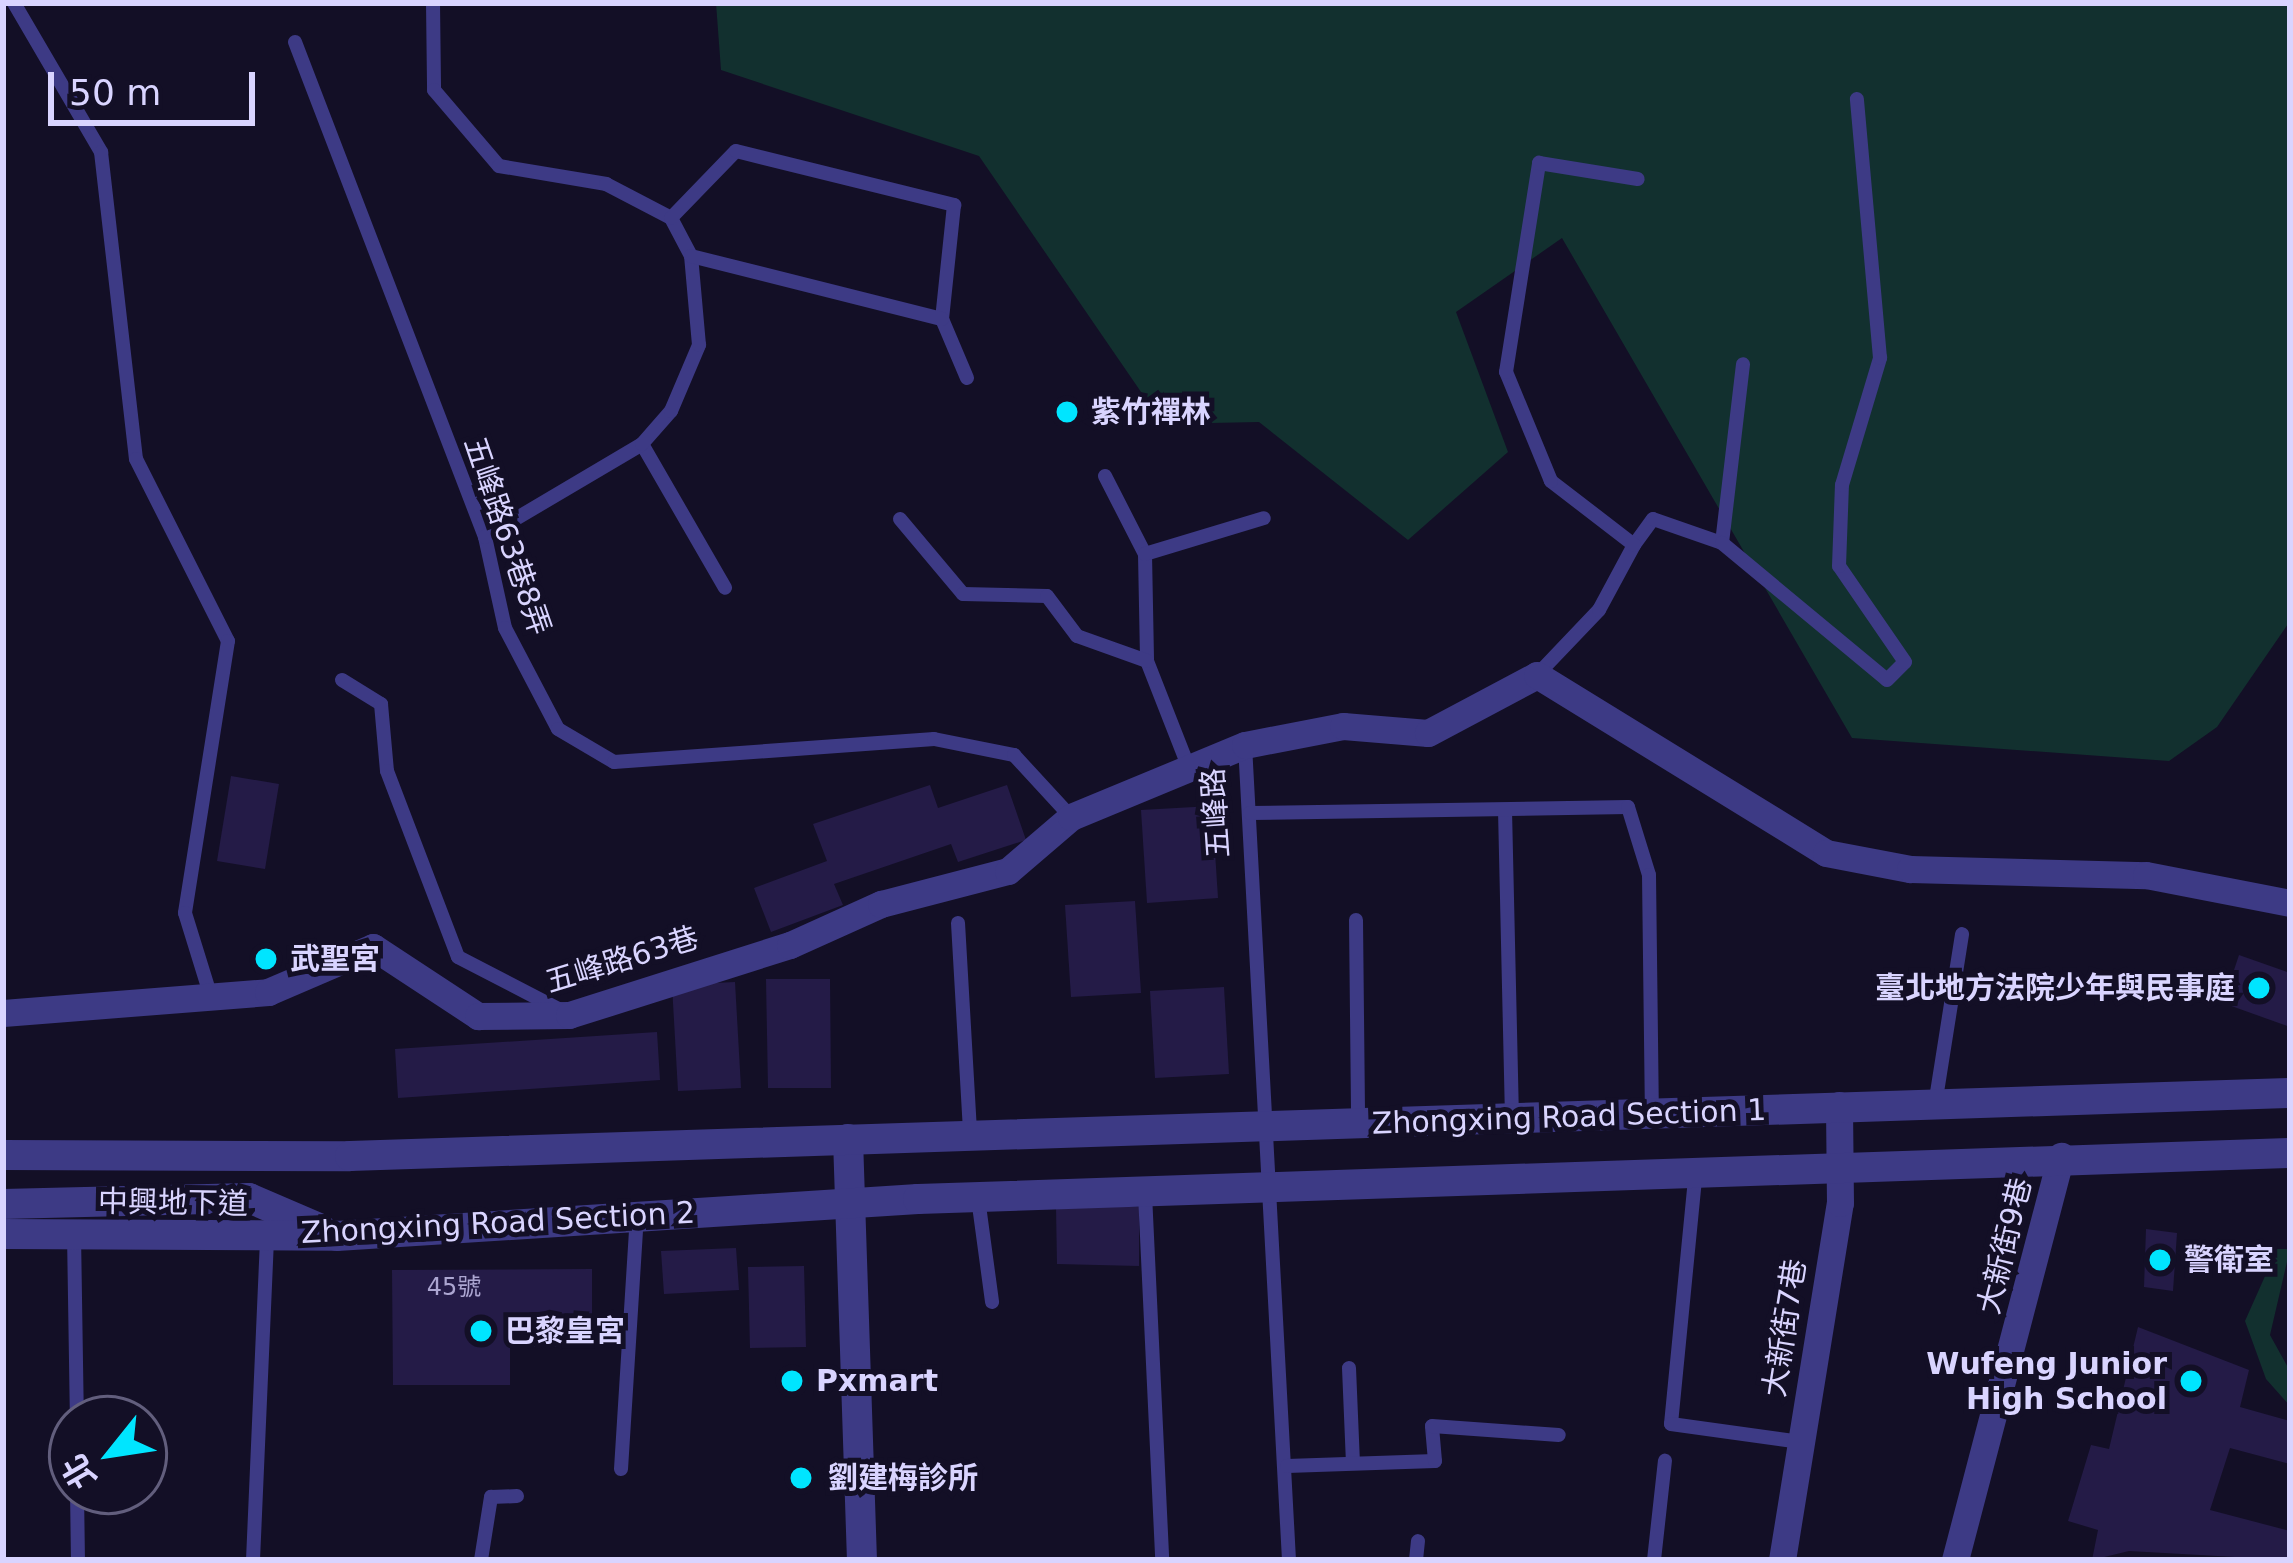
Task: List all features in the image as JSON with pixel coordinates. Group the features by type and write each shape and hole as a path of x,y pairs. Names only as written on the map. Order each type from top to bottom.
{"street":[{"name":"五峰路","path":"1245,746 1343,725 1428,733 1537,675"},
{"path":"1537,675 1826,853 1910,869 2146,875 2290,903"},
{"name":"五峰路63巷","path":"3,1013 268,992 373,946 478,1016 569,1015 880,904 1008,871 1071,817 1245,746"},
{"name":"Zhongxing Road Section 1","path":"848,1139 2290,1093"},
{"name":"大新街7巷","path":"1782,1560 1840,1171 1840,1105"},
{"path":"3,1155 848,1139 862,1560"},
{"path":"850,1204 1695,1179 2061,1156 2290,1153"},
{"name":"大新街9巷","path":"1954,1560 2061,1156"},
{"name":"中興地下道","path":"3,1204 249,1198 337,1236"},
{"name":"Zhongxing Road Section 2","path":"3,1234 337,1236 850,1204"}],"lane":[{"path":"14,3 101,152 136,459 228,641 185,913 211,997"},
{"path":"433,3 434,90 499,166 606,184 671,218 692,256 699,345 670,411 642,444 484,537"},
{"name":"五峰路63巷8弄","path":"296,42 484,537 505,628 558,729 614,762 934,740 1014,755 1071,817"},
{"path":"1537,675 1599,610 1634,544 1654,519 1722,543 1887,680 1906,662 1839,566 1843,485 1880,358 1857,99"},
{"path":"671,218 736,151 954,205 942,319 967,377"},
{"path":"1634,544 1551,481 1506,372 1539,163 1638,179"},
{"path":"692,256 942,319"},
{"path":"1722,543 1743,364"},
{"path":"642,444 724,588"},
{"path":"1105,476 1145,554 1147,661 1190,768"},
{"path":"1145,554 1264,518"},
{"path":"900,519 963,594 1047,596 1077,636 1147,661"},
{"path":"341,680 381,704 387,771 458,957 569,1015"},
{"name":"五峰路","path":"1245,746 1275,1190 1289,1560"},
{"path":"1250,813 1628,807 1649,875 1652,1114"},
{"path":"1504,810 1512,1120"},
{"path":"1356,920 1358,1126"},
{"path":"958,923 970,1132"},
{"path":"1935,1105 1963,934"},
{"path":"1695,1179 1671,1424 1801,1442"},
{"path":"1145,1194 1162,1560"},
{"path":"978,1198 992,1302"},
{"path":"621,1469 637,1215"},
{"path":"74,1234 77,1395"},
{"path":"253,1560 267,1235"},
{"path":"1349,1369 1353,1463"},
{"path":"1287,1466 1435,1461 1432,1426 1559,1435"},
{"path":"1654,1560 1665,1461"},
{"path":"481,1560 490,1497 518,1496"},
{"path":"77,1515 78,1560"},
{"path":"1416,1560 1418,1541"}],"green space":[{"path":"716,3 2290,3 2290,621 2217,727 2169,761 1852,738 1562,238 1456,312 1508,452 1408,540 1259,422 1163,424 979,156 721,70"},
{"path":"2234,1249 2290,1249 2270,1335 2290,1371 2290,1406 2266,1379 2245,1321 2270,1265 2235,1265"}],"building":[{"path":"231,776 279,784 265,869 217,861"},
{"path":"930,785 938,808 1007,785 1026,840 958,862 951,844 834,884 843,905 771,932 754,888 827,861 813,824"},
{"path":"1212,806 1218,898 1147,903 1141,810"},
{"path":"1135,901 1141,993 1071,997 1065,905"},
{"name":"臺北地方法院少年與民事庭","path":"2239,955 2290,973 2290,1027 2223,1003"},
{"path":"766,979 830,979 831,1088 768,1088"},
{"path":"735,982 741,1088 678,1091 672,985"},
{"path":"1224,987 1229,1074 1155,1078 1150,991"},
{"path":"657,1032 660,1080 398,1098 395,1049"},
{"path":"1056,1207 1139,1207 1139,1266 1057,1264"},
{"name":"警衛室","path":"2146,1229 2177,1233 2173,1291 2144,1287"},
{"path":"736,1248 739,1290 664,1294 661,1251"},
{"path":"804,1266 806,1347 750,1348 748,1267"},
{"name":"巴黎皇宮","path":"592,1269 592,1316 569,1316 569,1347 510,1347 510,1385 393,1385 392,1270"},
{"path":"2138,1327 2249,1370 2240,1407 2290,1421 2290,1464 2230,1448 2210,1510 2290,1531 2290,1560 2129,1551 2092,1560 2098,1530 2068,1521 2091,1445 2109,1449"}],"place":[{"name":"紫竹禪林","path":"1067,412"},
{"name":"武聖宮","path":"266,959"},
{"name":"臺北地方法院少年與民事庭","path":"2259,988"},
{"name":"警衛室","path":"2160,1260"},
{"name":"巴黎皇宮","path":"481,1331"},
{"name":"Pxmart","path":"792,1381"},
{"name":"Wufeng Junior High School","path":"2191,1381"},
{"name":"劉建梅診所","path":"801,1478"}]}
